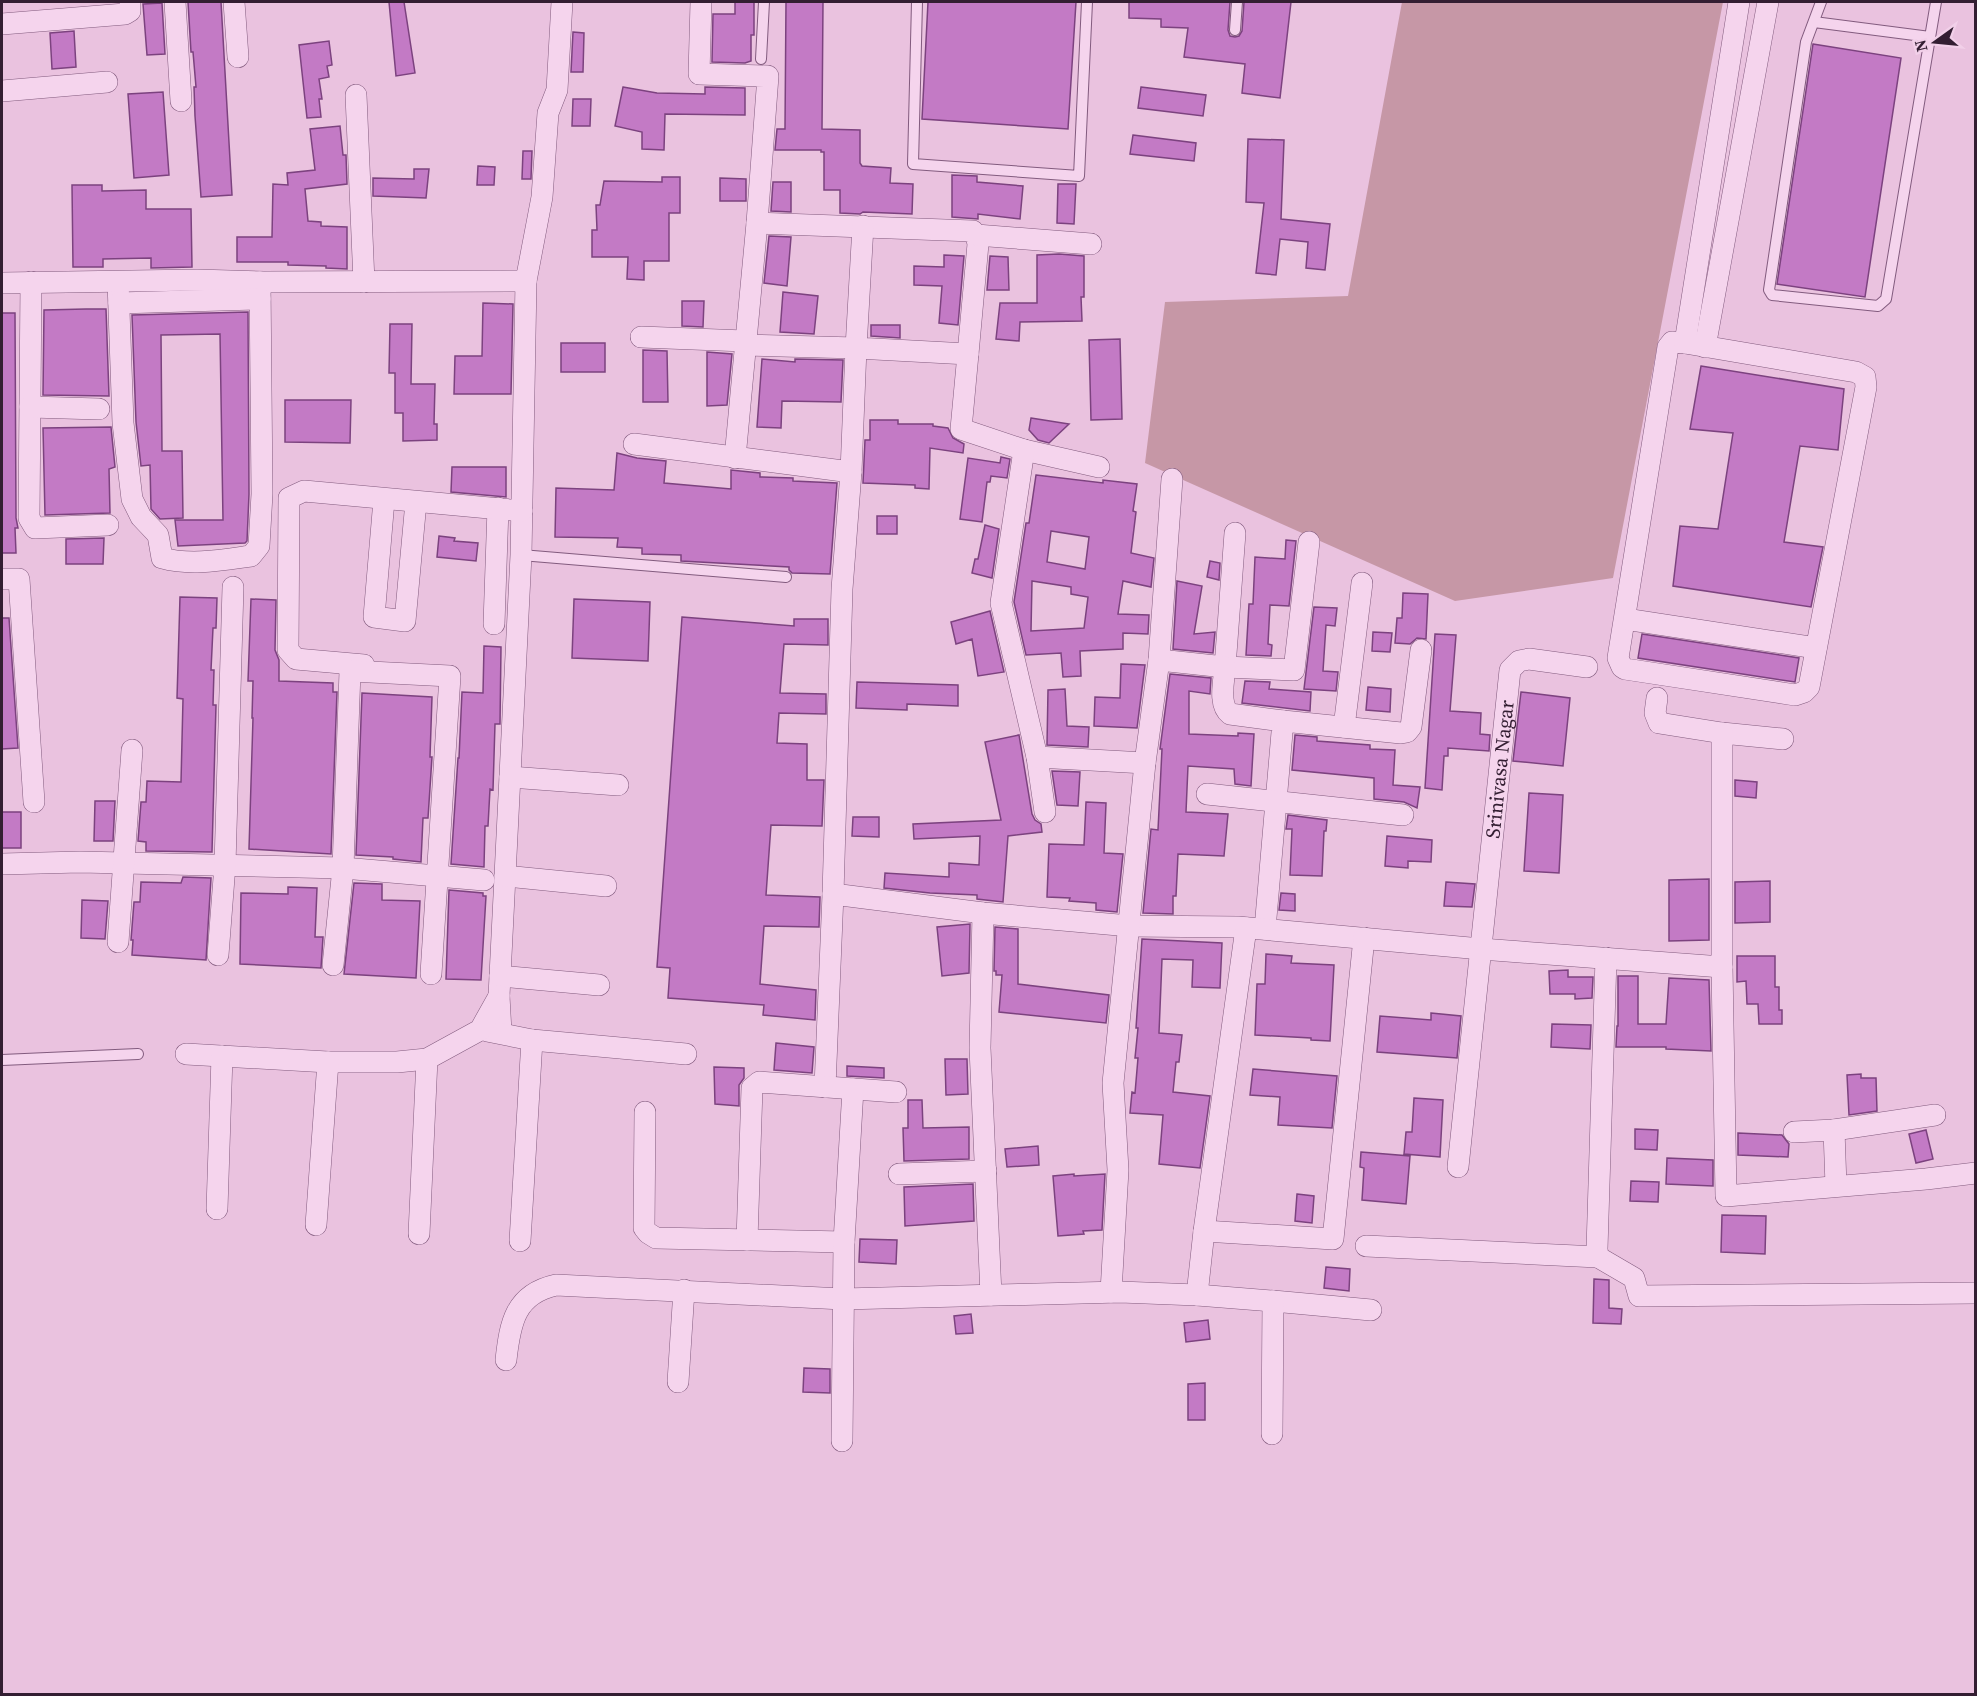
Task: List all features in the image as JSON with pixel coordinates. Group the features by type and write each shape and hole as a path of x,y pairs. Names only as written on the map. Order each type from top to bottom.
{"street":[{"path":"2,24 51,11 125,14 130,11 130,2"},
{"path":"176,2 181,101"},
{"path":"234,2 238,57"},
{"path":"491,1031 499,986 521,555 526,281 542,197 548,113 556,90 562,2"},
{"path":"700,2 699,74 768,76 735,458"},
{"path":"1695,345 1739,2"},
{"path":"1695,345 1768,2"},
{"path":"2,91 107,82"},
{"path":"356,95 364,282"},
{"path":"757,223 973,231 978,244 961,429 1024,450 1099,468"},
{"path":"825,1087 842,589 851,472 863,226"},
{"path":"976,235 1091,244"},
{"path":"2,283 31,282 119,292 197,280 260,290 364,282 526,281"},
{"path":"31,282 29,518 35,528 108,525"},
{"path":"119,292 123,423 132,499 141,517 158,536 162,558 177,562 215,561 251,556 260,546 262,494 260,290"},
{"path":"641,337 968,354"},
{"path":"1672,342 1856,372 1864,377 1866,387 1809,687 1796,695 1625,669 1618,658 1625,619 1668,347 1672,342"},
{"path":"30,407 99,409"},
{"path":"634,444 851,472"},
{"path":"1024,450 1001,603 1037,757 1045,812"},
{"path":"1111,1292 1118,1170 1113,1083 1145,763 1159,660 1172,479"},
{"path":"410,668 296,659 288,650 289,498 304,492 522,511"},
{"path":"384,500 374,617 405,621 416,502"},
{"path":"494,624 498,508"},
{"path":"1235,533 1223,703 1225,710 1230,714 1407,732 1411,727 1422,650"},
{"path":"1159,660 1225,668 1294,670 1309,542"},
{"path":"2,579 19,579 34,802"},
{"path":"1344,727 1362,583"},
{"path":"218,955 225,866 233,586"},
{"path":"1625,619 1816,648"},
{"name":"Srinivasa Nagar","path":"1481,949 1510,670 1528,658 1587,667"},
{"path":"333,965 343,868 350,671 450,676 436,875 432,974"},
{"path":"1658,698 1655,713 1659,723 1722,733 1783,739"},
{"path":"1197,1295 1204,1231 1276,801 1283,721"},
{"path":"1722,733 1722,967 1726,1196 1976,1173"},
{"path":"118,942 132,750"},
{"path":"1037,757 1145,763"},
{"path":"510,777 618,785"},
{"path":"1207,794 1403,815"},
{"path":"2,864 124,863 343,868 484,880"},
{"path":"505,876 606,886"},
{"path":"833,894 983,913 1130,926 1256,929 1722,967"},
{"path":"983,913 980,1048 991,1295"},
{"path":"1204,1231 1333,1239 1364,938"},
{"path":"1458,1167 1481,949"},
{"path":"1598,1257 1606,958"},
{"path":"499,986 599,985"},
{"path":"186,1054 328,1062 397,1062 427,1059 491,1031 532,1040 686,1054"},
{"path":"520,1241 532,1040"},
{"path":"217,1209 222,1056"},
{"path":"419,1234 427,1059"},
{"path":"316,1225 328,1062"},
{"path":"747,1240 752,1088 759,1082 896,1092"},
{"path":"842,1441 844,1242 854,1089"},
{"path":"645,1112 644,1228 648,1233 656,1238 844,1242"},
{"path":"1794,1132 1834,1130 1935,1115"},
{"path":"1834,1130 1836,1186"},
{"path":"899,1174 986,1171"},
{"path":"1366,1245 1598,1257 1631,1275 1641,1297 1976,1293"},
{"path":"506,1359 509,1333 517,1310 533,1292 556,1284 843,1299 1111,1292 1197,1295 1371,1310"},
{"path":"678,1382 684,1290"},
{"path":"1272,1434 1273,1301"}],"lane":[{"path":"760,59 764,2"},
{"path":"918,2 913,164 1079,176 1087,2"},
{"path":"1235,30 1237,2"},
{"path":"1821,2 1806,42 1769,285 1772,295 1878,306 1886,299 1936,2"},
{"path":"1814,22 1930,37"},
{"path":"521,555 786,576"},
{"path":"2,1060 138,1054"}],"shaded area":[{"path":"1402,2 1723,2 1613,578 1455,601 1145,463 1165,302 1348,296"}],"building":[{"path":"188,2 221,2 232,195 201,197 195,116 194,87 196,87"},
{"path":"389,2 404,2 415,73 396,76"},
{"path":"735,2 754,2 751,61 745,63 712,62 713,14 735,14"},
{"path":"786,2 823,2 822,129 860,130 860,163 862,166 891,168 890,183 913,184 912,214 840,213 840,190 824,190 824,152 821,150 775,150 777,129 785,129"},
{"path":"928,2 1076,2 1068,129 922,119"},
{"path":"1129,2 1230,2 1228,30 1230,36 1235,37 1239,36 1242,31 1244,2 1291,2 1280,98 1242,93 1245,64 1184,57 1188,28 1161,27 1161,19 1129,18"},
{"path":"162,3 165,54 147,55 143,4"},
{"path":"74,31 76,67 52,69 50,33"},
{"path":"573,32 584,33 583,72 571,72"},
{"path":"329,41 332,65 327,66 329,77 319,79 322,99 319,99 321,117 307,118 299,45"},
{"path":"1813,44 1901,58 1865,297 1777,284"},
{"path":"623,87 657,93 705,94 705,87 745,88 745,115 665,114 664,150 642,149 642,132 615,126"},
{"path":"1141,87 1206,95 1203,116 1138,108"},
{"path":"163,92 169,175 134,178 128,94"},
{"path":"573,99 591,99 590,126 572,126"},
{"path":"340,126 343,155 346,155 347,184 305,189 308,221 321,222 321,226 347,227 347,269 288,265 288,262 237,262 237,237 272,237 273,184 288,185 287,173 315,170 310,129"},
{"path":"1133,135 1196,143 1194,161 1130,154"},
{"path":"1248,139 1284,140 1281,219 1330,224 1325,270 1306,268 1308,242 1280,239 1276,275 1256,273 1264,203 1246,202"},
{"path":"523,151 532,151 531,179 522,179"},
{"path":"478,166 495,167 494,185 477,185"},
{"path":"414,169 429,169 426,198 373,196 373,178 414,179"},
{"path":"952,175 977,176 977,182 1023,186 1020,219 978,214 978,219 952,217"},
{"path":"662,177 680,177 680,213 669,213 669,261 644,261 644,280 627,279 628,257 592,257 592,230 597,230 596,205 600,205 604,181 662,182"},
{"path":"720,178 746,179 746,201 720,201"},
{"path":"773,182 791,182 791,212 771,211"},
{"path":"1058,184 1076,184 1074,224 1057,223"},
{"path":"72,185 102,185 102,191 146,190 146,209 191,209 192,267 151,268 151,258 103,259 103,267 73,267"},
{"path":"769,236 791,237 787,286 764,283"},
{"path":"944,255 964,256 958,325 939,323 942,286 914,285 914,266 944,267"},
{"path":"1037,255 1084,256 1082,321 1020,322 1019,341 996,339 1000,303 1037,303"},
{"path":"990,256 1008,257 1009,290 987,290"},
{"path":"783,292 818,296 814,334 780,332"},
{"path":"682,301 704,301 703,327 682,326"},
{"path":"483,303 513,304 511,394 454,394 455,356 482,356"},
{"path":"106,309 109,396 43,395 44,310"},
{"path":"248,312 247,541 245,543 178,546 175,520 223,520 220,334 161,335 162,451 182,451 183,518 160,519 151,509 150,465 141,466 136,422 132,315"},
{"path":"2,313 15,313 16,518 18,528 15,528 16,553 2,553"},
{"path":"390,324 412,324 411,384 435,384 434,424 437,424 437,440 403,441 403,413 395,413 395,373 389,373"},
{"path":"871,325 900,325 900,338 871,336"},
{"path":"1120,339 1122,419 1091,420 1089,340"},
{"path":"561,343 605,343 605,372 561,372"},
{"path":"643,350 667,351 668,402 643,402"},
{"path":"707,352 732,354 727,405 707,406"},
{"path":"762,359 795,362 795,359 843,360 841,402 782,401 781,428 757,427"},
{"path":"1701,366 1844,389 1838,450 1800,446 1784,542 1823,547 1811,607 1673,586 1680,526 1718,529 1733,433 1690,429"},
{"path":"285,400 351,400 350,443 285,442"},
{"path":"1031,418 1069,424 1049,443 1038,440 1029,430"},
{"path":"870,420 898,420 898,424 933,424 933,426 948,428 953,438 964,444 963,453 930,448 929,489 915,488 915,485 863,483 865,440 870,440"},
{"path":"111,427 115,467 109,469 110,513 45,515 43,428"},
{"path":"617,453 666,461 664,483 731,489 731,470 760,473 760,477 837,483 830,574 792,573 789,567 681,561 681,555 642,554 642,548 617,547 618,538 555,537 556,488 614,490"},
{"path":"1001,457 1010,459 1007,478 991,476 990,482 987,482 982,522 960,519 968,458 1000,463"},
{"path":"452,467 506,467 506,497 451,492"},
{"path":"1036,475 1103,483 1103,480 1137,484 1131,553 1154,558 1151,587 1123,581 1118,614 1149,615 1148,634 1123,633 1123,649 1080,651 1081,676 1063,677 1061,653 1026,655 1014,602 1026,523 1029,523","holes":["1051,531 1089,537 1085,569 1047,562","1032,581 1071,587 1071,594 1088,597 1084,628 1031,631"]},
{"path":"877,516 897,516 897,534 877,534"},
{"path":"985,525 999,529 992,578 972,573 975,559 978,559"},
{"path":"439,536 455,538 454,541 478,543 476,561 437,557"},
{"path":"104,538 103,564 66,564 66,539"},
{"path":"1286,540 1296,541 1289,606 1270,605 1268,644 1272,645 1271,656 1246,655 1249,604 1253,604 1255,557 1285,559"},
{"path":"1210,561 1220,563 1219,580 1207,577"},
{"path":"1177,581 1202,586 1194,634 1215,632 1213,653 1173,649"},
{"path":"1403,593 1428,594 1426,639 1417,638 1410,644 1395,643 1397,618 1402,618"},
{"path":"180,597 217,598 211,670 214,670 213,705 216,705 212,852 146,851 146,842 138,841 141,802 146,802 147,781 181,782 183,699 177,698"},
{"path":"251,599 276,600 275,650 279,660 279,681 333,683 333,692 337,692 331,854 249,849 253,718 253,681 248,681"},
{"path":"574,599 650,602 648,661 572,658"},
{"path":"1314,607 1337,608 1335,626 1326,625 1323,671 1338,672 1336,691 1304,689"},
{"path":"990,611 1004,672 978,676 972,639 956,644 951,622"},
{"path":"682,617 794,626 794,619 828,619 828,645 784,644 780,693 826,694 826,714 779,713 777,743 807,744 807,780 824,780 822,826 771,825 766,895 820,897 819,927 764,926 760,984 816,990 815,1020 763,1015 764,1005 668,998 670,968 657,967"},
{"path":"2,618 9,618 18,748 2,749"},
{"path":"1373,632 1392,633 1390,652 1372,651"},
{"path":"1435,634 1456,635 1450,711 1481,713 1480,734 1490,735 1489,751 1448,748 1448,756 1444,756 1442,790 1425,788"},
{"path":"1642,634 1799,658 1795,682 1638,658"},
{"path":"484,646 501,647 500,724 495,724 493,790 490,789 488,826 485,826 484,867 451,864 462,692 483,693"},
{"path":"1121,664 1145,665 1137,728 1094,726 1095,697 1120,698"},
{"path":"1170,674 1211,678 1210,694 1189,691 1189,734 1238,736 1238,733 1254,734 1251,786 1235,784 1234,769 1188,766 1186,812 1228,814 1224,856 1178,854 1173,914 1143,913 1151,829 1158,830 1162,749 1160,749"},
{"path":"1245,681 1270,682 1269,689 1311,692 1310,711 1242,703"},
{"path":"857,682 958,685 958,706 907,704 907,710 856,708"},
{"path":"1368,687 1391,689 1390,712 1366,710"},
{"path":"1065,689 1067,726 1089,727 1088,747 1047,745 1048,690"},
{"path":"1521,692 1570,698 1563,766 1513,761"},
{"path":"362,693 432,697 430,757 432,757 428,818 423,818 421,862 393,859 393,857 356,855"},
{"path":"1019,735 1032,814 1041,824 1042,832 1008,836 1003,902 977,899 977,895 884,888 885,873 949,877 949,863 979,865 980,836 914,839 913,824 1001,820 985,742"},
{"path":"1295,735 1317,737 1317,741 1370,745 1370,749 1395,750 1393,785 1420,787 1417,808 1404,802 1374,799 1374,778 1292,770"},
{"path":"1052,771 1080,772 1078,806 1057,805"},
{"path":"1735,780 1757,782 1756,798 1735,796"},
{"path":"1529,793 1563,795 1559,873 1524,871"},
{"path":"95,801 115,801 113,841 94,841"},
{"path":"1086,802 1106,803 1104,853 1123,854 1117,912 1096,910 1096,903 1069,901 1070,898 1047,897 1049,844 1084,845"},
{"path":"2,812 21,812 21,848 2,848"},
{"path":"1288,815 1327,820 1326,831 1324,831 1322,876 1290,875 1292,829 1286,829"},
{"path":"853,817 879,817 879,837 852,836"},
{"path":"1387,836 1432,840 1431,862 1408,861 1408,868 1385,866"},
{"path":"183,877 211,878 206,960 132,955 134,902 140,902 141,882 181,883"},
{"path":"1709,879 1709,940 1669,941 1669,880"},
{"path":"1770,881 1770,922 1735,923 1735,882"},
{"path":"1446,882 1475,884 1472,907 1444,906"},
{"path":"354,883 382,884 382,900 420,901 416,978 344,974"},
{"path":"288,887 317,888 315,937 323,937 321,968 240,964 241,893 288,894"},
{"path":"449,890 483,893 483,896 486,896 481,980 446,979"},
{"path":"1281,893 1295,894 1295,911 1279,910"},
{"path":"82,900 108,901 105,939 81,938"},
{"path":"970,924 969,973 942,976 937,927"},
{"path":"995,927 1018,929 1018,984 1109,995 1106,1023 999,1012 1002,975 996,975 994,971"},
{"path":"1142,939 1222,943 1220,988 1192,987 1193,960 1162,959 1159,1033 1182,1035 1173,1092 1210,1096 1200,1168 1159,1164 1163,1115 1130,1113 1132,1092 1135,1093 1138,1058 1135,1058 1138,1028 1136,1028"},
{"path":"1266,954 1292,956 1291,963 1334,965 1330,1041 1255,1035 1257,984 1265,984"},
{"path":"1737,956 1775,956 1775,987 1779,987 1779,1010 1782,1010 1782,1024 1759,1024 1758,1004 1747,1004 1746,981 1737,982"},
{"path":"1568,970 1568,977 1593,977 1592,998 1575,999 1575,994 1550,994 1549,971"},
{"path":"1618,976 1638,976 1638,1024 1666,1024 1669,978 1709,980 1711,1051 1666,1049 1666,1047 1616,1047"},
{"path":"1431,1013 1461,1016 1457,1058 1377,1052 1380,1016 1431,1020"},
{"path":"1552,1024 1591,1025 1590,1049 1551,1047"},
{"path":"776,1043 814,1047 812,1073 774,1070"},
{"path":"945,1059 967,1059 968,1094 946,1095"},
{"path":"847,1066 884,1068 884,1078 847,1076"},
{"path":"714,1067 744,1068 744,1078 739,1085 739,1106 715,1104"},
{"path":"1253,1069 1337,1076 1332,1128 1278,1125 1280,1097 1250,1095"},
{"path":"1861,1074 1861,1078 1876,1078 1877,1111 1849,1115 1847,1075"},
{"path":"1414,1098 1443,1100 1440,1157 1404,1154 1406,1132 1412,1132"},
{"path":"908,1100 922,1100 923,1128 969,1127 969,1159 904,1161 903,1128 908,1128"},
{"path":"1635,1129 1658,1130 1657,1150 1635,1149"},
{"path":"1926,1130 1933,1159 1916,1163 1909,1134"},
{"path":"1738,1133 1782,1135 1789,1144 1788,1157 1738,1155"},
{"path":"1038,1146 1039,1165 1007,1167 1005,1149"},
{"path":"1361,1152 1410,1156 1406,1204 1362,1200 1364,1168 1360,1167"},
{"path":"1667,1158 1713,1160 1713,1186 1666,1184"},
{"path":"1074,1174 1074,1176 1105,1174 1102,1230 1058,1236 1053,1176"},
{"path":"1631,1181 1659,1182 1658,1202 1630,1201"},
{"path":"973,1184 974,1221 905,1226 904,1187"},
{"path":"1297,1194 1314,1196 1312,1223 1295,1221"},
{"path":"1722,1215 1766,1216 1765,1254 1721,1252"},
{"path":"860,1239 897,1240 896,1264 859,1262"},
{"path":"1326,1267 1350,1269 1349,1291 1324,1288"},
{"path":"1594,1279 1609,1280 1609,1308 1622,1309 1621,1324 1593,1323"},
{"path":"971,1314 973,1333 956,1334 954,1316"},
{"path":"1208,1320 1210,1339 1186,1342 1184,1323"},
{"path":"804,1368 830,1369 830,1393 803,1392"},
{"path":"1205,1383 1205,1420 1188,1420 1188,1384"}]}
